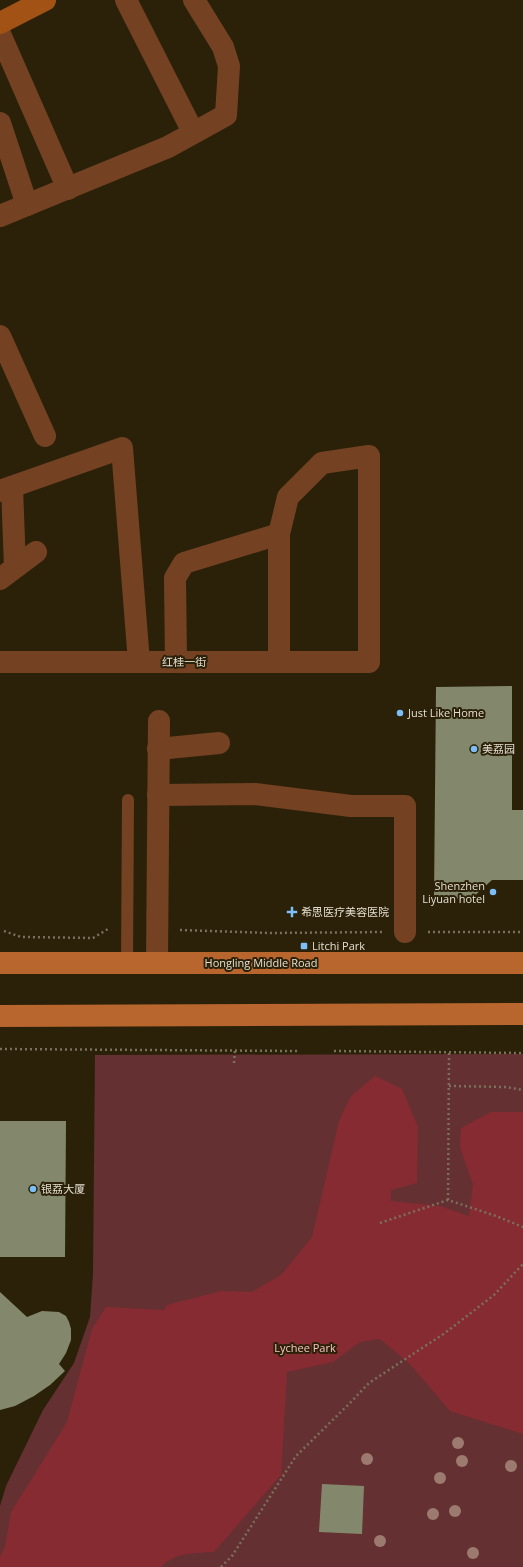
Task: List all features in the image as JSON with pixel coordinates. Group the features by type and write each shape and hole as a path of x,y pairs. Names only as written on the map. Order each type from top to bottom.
{"main road":[{"name":"Hongling Middle Road","path":"0,963 523,963"},
{"path":"0,1016 523,1014"}],"street":[{"path":"0,23 45,0"},
{"path":"126,0 193,132"},
{"path":"0,216 168,147 226,114 229,66 223,47 194,0"},
{"path":"0,34 68,189"},
{"path":"0,123 28,205"},
{"path":"0,336 45,436"},
{"path":"8,573 6,489 122,448 139,662"},
{"name":"红桂一街","path":"0,662 369,662 369,456 322,463 288,498 279,534"},
{"path":"176,662 175,578 184,563 279,534 279,662"},
{"path":"8,573 36,552"},
{"path":"157,963 158,721"},
{"path":"158,749 219,743"},
{"path":"158,795 255,794 351,806 405,806 405,932"}],"lane":[{"path":"127,963 128,800"},
{"path":"405,932 417,906"}],"path":[{"path":"4,931 21,937 94,938 108,929"},
{"path":"178,930 269,933 523,932"},
{"path":"0,1049 296,1051"},
{"path":"234,1050 234,1063"},
{"path":"334,1052 523,1053"},
{"path":"448,1200 449,1053"},
{"path":"449,1086 506,1087 523,1090"},
{"path":"380,1223 448,1200 496,1216 523,1227"},
{"path":"220,1567 232,1556 296,1456 369,1383 445,1333 494,1295 523,1264"}],"green space":[{"name":"Lychee Park","path":"523,1054 523,1567 0,1567 0,1506 6,1486 43,1410 74,1363 90,1317 93,1274 95,1055"},
{"path":"375,1076 402,1089 418,1127 417,1183 391,1190 391,1201 440,1206 469,1216 473,1185 460,1147 461,1128 491,1112 523,1112 523,1434 450,1411 410,1364 380,1339 360,1342 333,1362 287,1372 281,1475 214,1552 186,1554 173,1558 161,1567 0,1567 0,1557 5,1547 11,1512 67,1422 92,1329 106,1307 164,1310 167,1305 221,1291 252,1292 281,1275 312,1237 339,1121 351,1096"}],"building":[{"name":"美荔园","path":"512,686 512,810 523,810 523,880 492,880 471,899 434,898 436,687"},
{"name":"银荔大厦","path":"0,1121 66,1121 65,1257 0,1257"},
{"path":"0,1292 27,1317 42,1311 59,1312 66,1316 71,1329 71,1340 66,1353 59,1364 65,1371 50,1385 34,1396 15,1406 0,1410"},
{"path":"322,1484 364,1486 362,1534 319,1532"}],"place":[{"name":"Just Like Home","path":"400,713"},
{"name":"美荔园","path":"474,749"},
{"name":"Shenzhen Liyuan hotel","path":"493,892"},
{"name":"希思医疗美容医院","path":"292,912"},
{"name":"Litchi Park","path":"304,946"},
{"name":"银荔大厦","path":"33,1189"}]}
